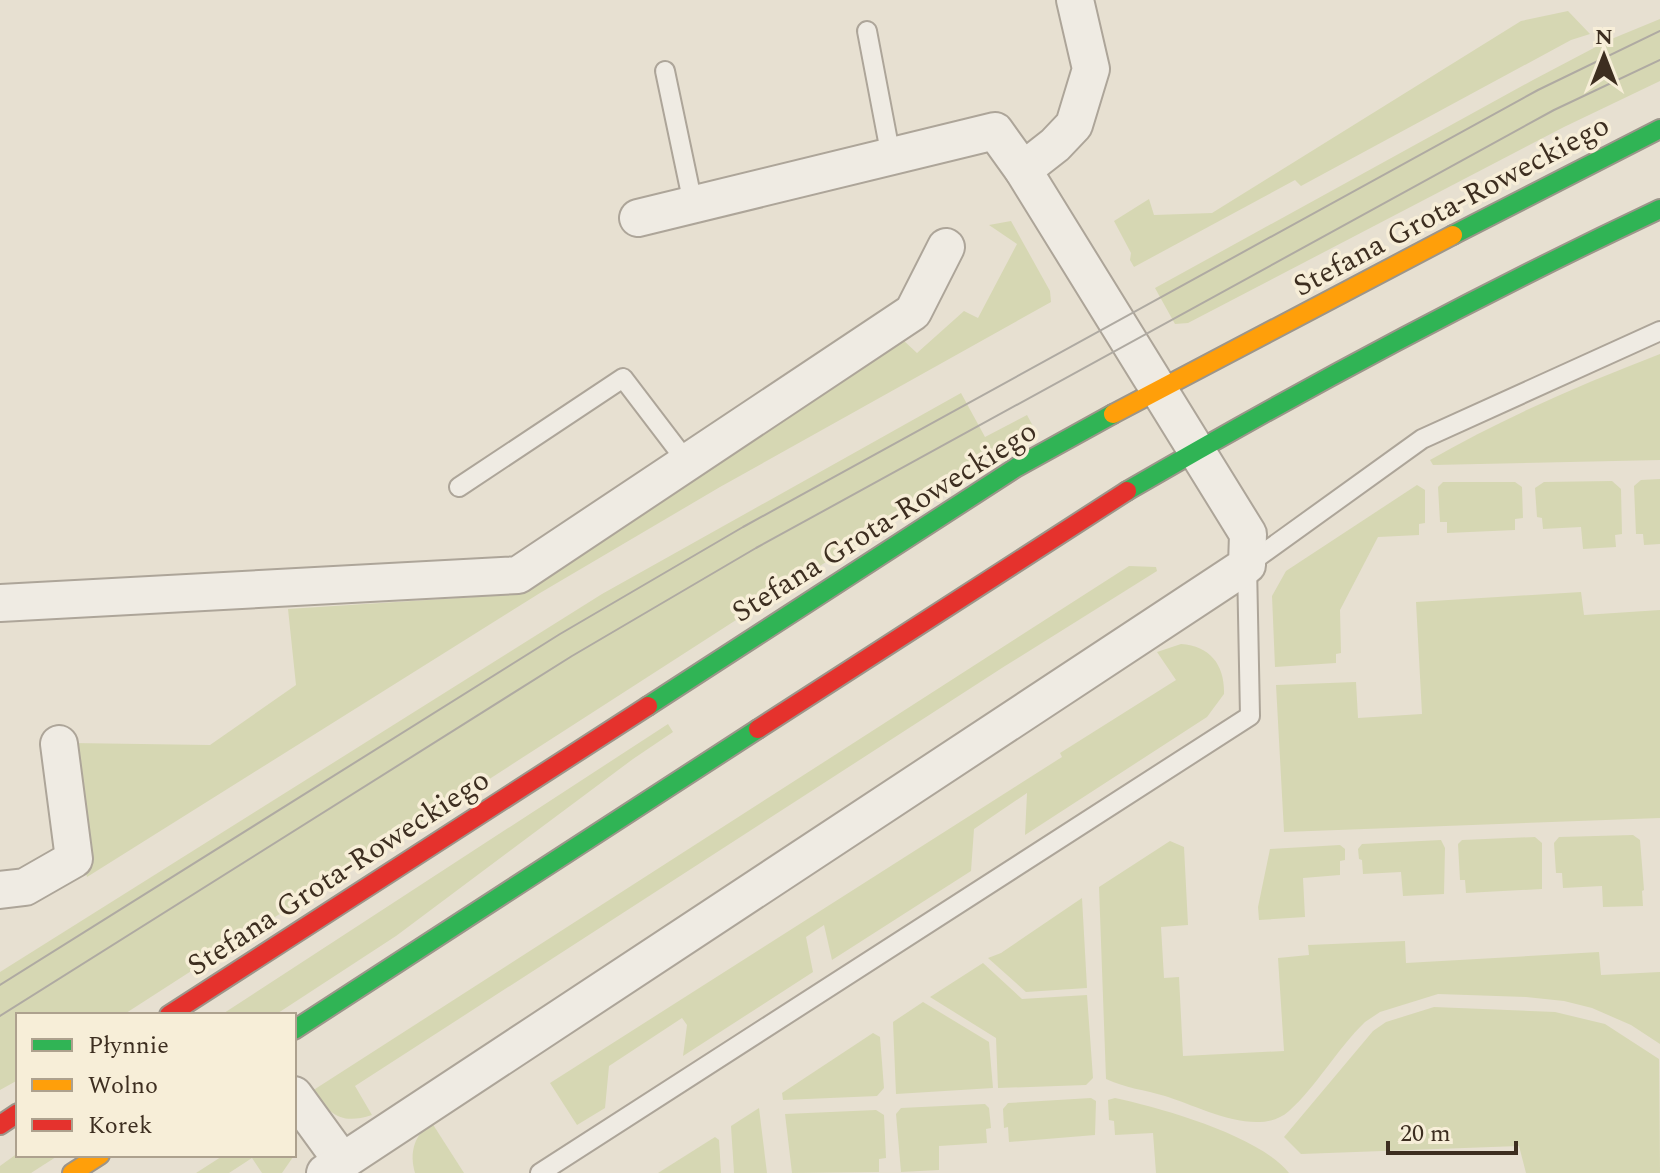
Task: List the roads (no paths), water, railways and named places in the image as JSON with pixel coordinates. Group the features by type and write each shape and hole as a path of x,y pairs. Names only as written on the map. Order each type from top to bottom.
{"main road":[{"name":"Stefana Grota-Roweckiego","path":"172,1013 1017,467 1159,389 1660,129"},
{"path":"296,1029 1108,502 1196,450 1545,262 1660,209"},
{"path":"72,1173 97,1157"}],"street":[{"path":"1023,170 1055,145 1074,125 1091,69 1075,0"},
{"path":"296,1098 341,1169 1247,565 1248,534 1023,170 995,131 638,218"},
{"path":"0,603 518,575 913,312 946,247"},
{"path":"0,890 25,887 74,859 59,744"}],"lane":[{"path":"867,31 891,157"},
{"path":"665,71 693,204"},
{"path":"540,1173 1250,716 1247,565 1422,439 1660,331"},
{"path":"459,487 623,378 687,462"}],"tram line":[{"path":"0,985 560,634 743,527 1538,90 1660,31"},
{"path":"0,1016 572,656 756,548 1554,110 1660,60"}]}
